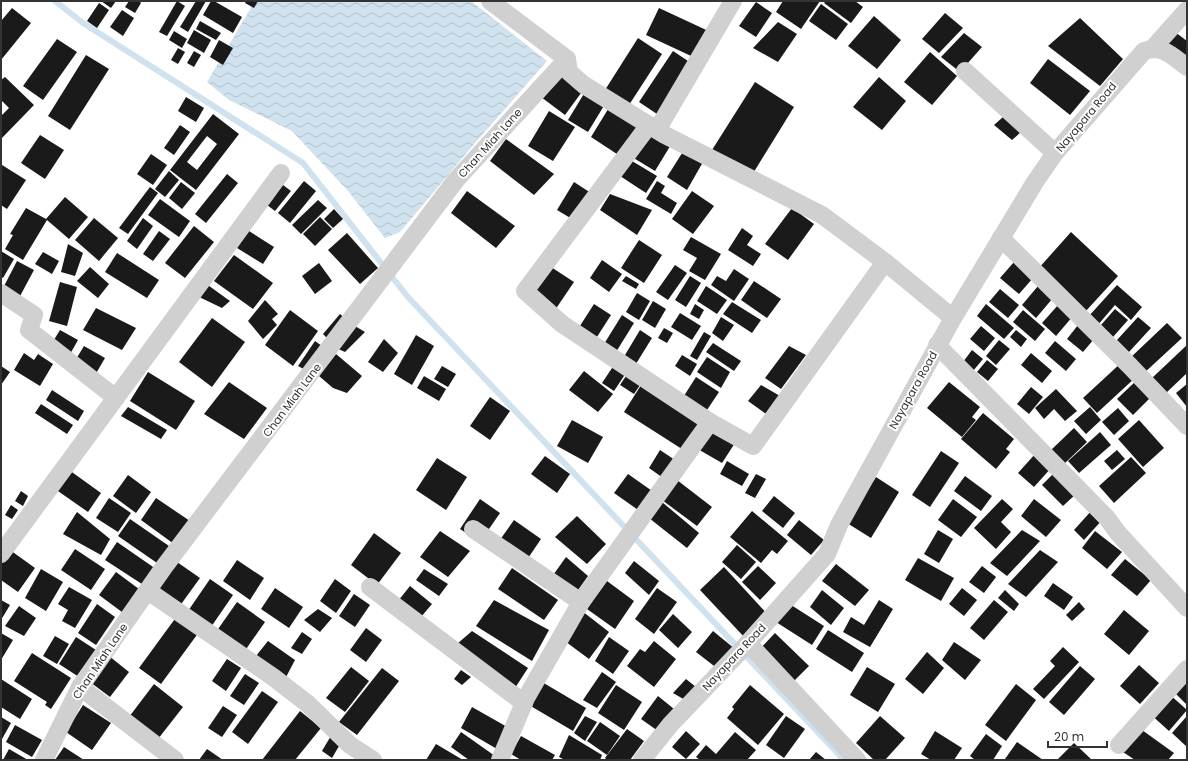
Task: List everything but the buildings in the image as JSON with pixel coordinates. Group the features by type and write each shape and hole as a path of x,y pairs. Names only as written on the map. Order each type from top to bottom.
{"street":[{"path":"490,1 567,59 569,72 584,85 653,128 822,215 885,262 953,318"},
{"path":"733,1 653,128 526,291 562,324 710,422 753,446 885,262"},
{"name":"Nayapara Road","path":"642,760 670,725 748,643 827,554 839,525 937,345 1035,182 1055,153 1130,65 1144,50 1153,48 1187,10"},
{"path":"1153,48 1161,49 1187,67"},
{"name":"Chan Miah Lane","path":"44,760 80,687 148,591 456,180 567,59"},
{"path":"965,71 1055,153"},
{"path":"1,554 281,173"},
{"path":"1001,238 1130,366 1187,426"},
{"path":"1,293 34,315 29,330 116,398"},
{"path":"937,345 1107,518 1118,533 1187,608"},
{"path":"500,760 524,703 581,602 710,422"},
{"path":"473,529 581,602"},
{"path":"370,588 524,703"},
{"path":"148,591 273,677 308,704 350,744 373,760"},
{"path":"748,643 857,760"},
{"path":"1119,745 1187,669"},
{"path":"80,687 175,760"}],"water":[{"path":"255,1 471,1 547,61 400,232 385,238 348,191 292,131 229,100 207,82"}],"waterway":[{"path":"55,1 83,23 303,163 407,296 844,760"}]}
